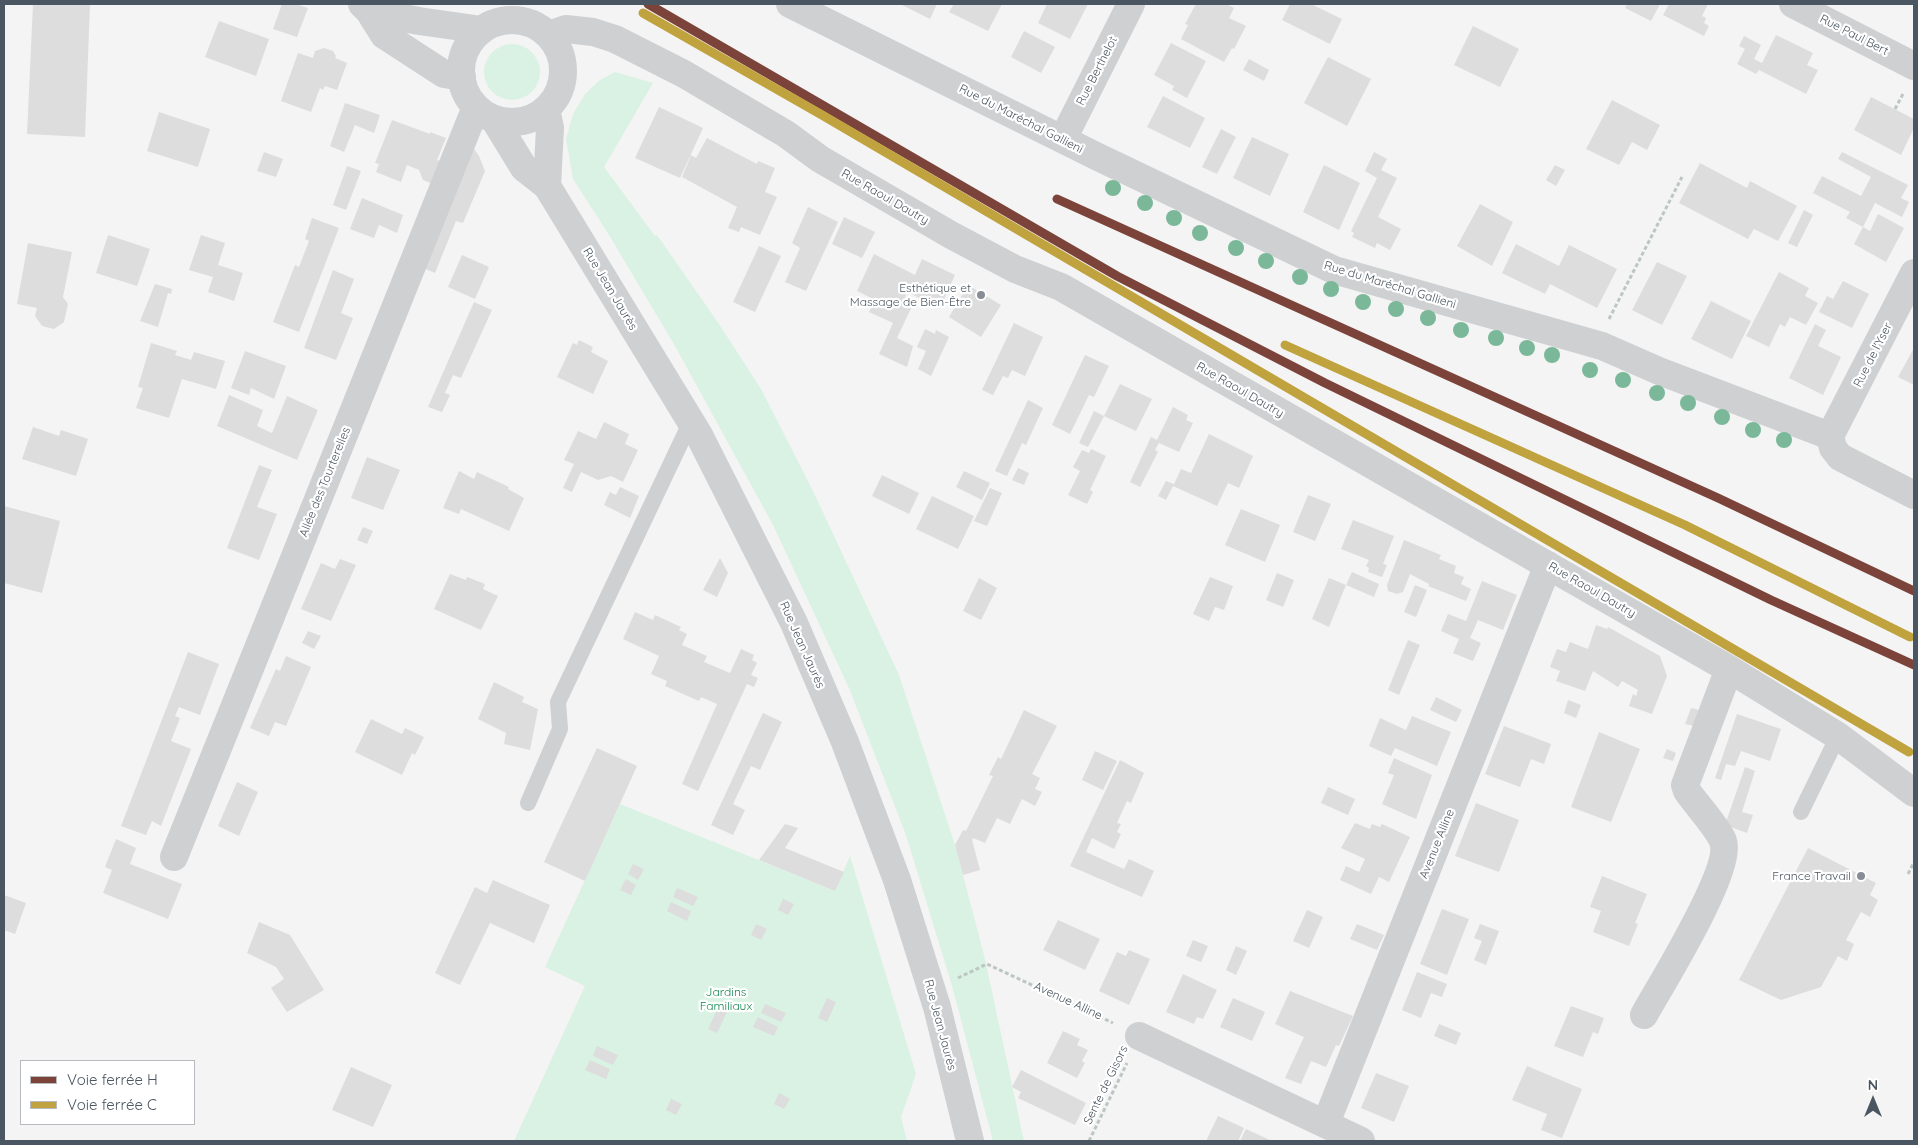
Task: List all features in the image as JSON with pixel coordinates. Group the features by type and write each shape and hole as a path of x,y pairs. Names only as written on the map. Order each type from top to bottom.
{"street":[{"name":"Rue du Maréchal Gallieni","path":"790,4 1334,270 1602,346 1658,370 1830,436"},
{"name":"Rue Berthelot","path":"1063,139 1131,4"},
{"name":"Rue Paul Bert","path":"1794,4 1914,66"},
{"path":"365,7 419,21 482,30"},
{"path":"365,7 384,35 444,74 462,77"},
{"path":"516,20 539,27 549,35 558,49 563,64 563,81 557,96 546,109 535,117 522,121 508,122 485,113 469,98 462,77 466,51 473,39 482,30 498,22 516,20"},
{"name":"Rue Raoul Dautry","path":"549,35 566,29 593,32 615,39 684,74 786,134 820,159 878,193 1015,269 1061,287 1729,669 1838,736 1914,793"},
{"path":"546,109 550,128 547,186"},
{"name":"Rue Jean Jaurès","path":"485,113 524,168 547,186 690,421 744,522 794,624 845,742 897,880 938,1007 970,1141"},
{"name":"Allée des Tourterelles","path":"174,857 485,113"},
{"name":"Rue de l'Yser","path":"1830,436 1914,273"},
{"path":"1830,436 1833,448 1840,457 1914,495"},
{"name":"Avenue Alline","path":"1326,1123 1548,565"},
{"path":"1644,1015 1699,916 1723,861 1723,840 1685,785 1729,669"},
{"path":"1139,1036 1326,1123 1360,1141"}],"lane":[{"path":"528,804 560,730 558,702 690,421"},
{"path":"1801,812 1838,736"}],"path":[{"path":"1606,325 1682,177"},
{"path":"1908,874 1914,862"},
{"name":"Avenue Alline","path":"954,979 987,964 1089,1010 1139,1036"},
{"name":"Sente de Gisors","path":"1089,1141 1115,1090 1139,1036"}],"green space":[{"path":"512,44 532,52 540,72 532,92 512,100 492,92 484,72 492,52"},
{"path":"615,72 653,83 604,167 655,236 657,235 719,324 761,389 813,491 899,675 955,845 985,959 1024,1141 993,1141 952,986 906,835 849,688 773,525 675,346 609,235 573,179 566,139 573,114 585,94 600,80"},
{"name":"Jardins Familiaux","path":"620,804 835,891 850,856 916,1074 901,1117 907,1141 514,1141 585,986 545,967"}],"building":[{"path":"33,4 90,4 85,137 27,134"},
{"path":"282,4 295,4 308,8 297,37 273,29"},
{"path":"900,4 937,4 930,19"},
{"path":"954,4 1002,4 988,31 949,12"},
{"path":"1047,4 1088,4 1070,39 1038,23"},
{"path":"1196,4 1226,4 1234,8 1229,18 1246,26 1234,49 1232,48 1224,62 1181,39 1188,25 1185,24"},
{"path":"1290,4 1311,4 1342,19 1330,44 1282,20"},
{"path":"1627,4 1660,4 1651,21 1625,8"},
{"path":"1669,4 1708,4 1702,16 1706,18 1704,23 1709,26 1704,36 1663,15"},
{"path":"219,21 269,39 256,76 205,57"},
{"path":"1473,26 1519,49 1500,87 1454,65"},
{"path":"1024,31 1055,47 1041,73 1011,57"},
{"path":"1776,35 1813,53 1807,65 1818,70 1806,94 1759,70 1756,74 1737,64 1745,49 1739,46 1744,36 1761,45 1754,59 1762,63"},
{"path":"1171,43 1206,61 1187,98 1172,90 1174,86 1154,75"},
{"path":"324,48 333,51 336,56 335,58 347,63 337,90 325,86 323,90 320,88 311,112 281,101 298,53 313,58 315,51"},
{"path":"1328,57 1371,79 1347,126 1304,103"},
{"path":"1249,59 1269,70 1264,81 1243,70"},
{"path":"1163,96 1205,118 1190,148 1147,127"},
{"path":"1871,97 1914,119 1914,128 1901,155 1854,130"},
{"path":"1612,100 1660,125 1647,150 1632,142 1619,165 1586,149"},
{"path":"345,103 380,115 374,133 355,125 344,152 330,146"},
{"path":"659,107 703,128 680,178 635,158"},
{"path":"159,112 210,129 198,167 147,151"},
{"path":"392,120 446,138 437,160 447,164 438,186 423,180 419,170 407,165 401,182 376,172 379,164 375,163"},
{"path":"1221,129 1236,137 1217,174 1202,167"},
{"path":"1252,137 1289,154 1270,196 1233,178"},
{"path":"707,138 757,164 758,161 775,168 765,192 777,197 760,235 741,227 739,232 728,228 737,207 682,177 691,155 696,158"},
{"path":"472,146 479,156 485,171 463,223 456,221 435,273 423,268"},
{"path":"264,152 283,159 276,177 257,171"},
{"path":"1374,152 1387,159 1381,170 1397,178 1378,217 1401,229 1390,250 1377,243 1375,248 1352,237 1354,233 1351,231 1377,178 1365,171"},
{"path":"1842,152 1908,185 1901,198 1909,202 1902,217 1875,203 1863,227 1846,218 1850,212 1813,193 1822,176 1861,196 1871,177 1838,159"},
{"path":"1700,163 1747,188 1750,181 1797,206 1778,241 1754,229 1748,239 1679,203"},
{"path":"1324,165 1360,183 1339,230 1303,212"},
{"path":"1555,165 1565,170 1556,186 1546,180"},
{"path":"347,166 361,171 346,210 333,205"},
{"path":"362,198 403,215 397,233 379,225 374,238 350,229"},
{"path":"1480,204 1513,222 1492,266 1457,246"},
{"path":"808,207 838,222 806,291 785,282 800,248 792,243"},
{"path":"1804,210 1813,215 1797,247 1788,243"},
{"path":"1878,214 1904,228 1886,262 1854,244 1863,227 1870,231"},
{"path":"844,217 875,232 862,258 832,244"},
{"path":"312,218 339,228 299,332 273,322 295,265 299,267 309,241 305,239"},
{"path":"108,235 150,249 137,286 96,273"},
{"path":"201,235 225,243 218,265 243,273 234,301 208,292 213,277 189,270"},
{"path":"28,243 72,252 63,297 68,304 64,322 54,329 42,326 35,316 37,308 17,304"},
{"path":"1516,244 1559,266 1569,245 1617,269 1597,308 1550,284 1545,294 1502,273"},
{"path":"759,246 781,256 755,312 733,302"},
{"path":"874,254 915,275 922,259 955,275 940,308 907,292 905,298 914,302 897,338 913,346 907,367 879,354 893,323 869,312 875,300 857,291"},
{"path":"462,255 489,267 475,299 448,287"},
{"path":"1657,262 1687,276 1662,325 1632,310"},
{"path":"333,270 354,279 341,313 353,318 336,360 304,348"},
{"path":"1779,272 1809,288 1805,296 1818,303 1806,325 1790,317 1785,327 1780,324 1769,347 1746,336"},
{"path":"1843,281 1869,294 1852,328 1819,312 1827,296 1833,299"},
{"path":"155,284 172,289 171,294 168,293 158,327 140,321"},
{"path":"968,285 1001,305 981,337 949,317"},
{"path":"1711,301 1751,321 1732,359 1691,339"},
{"path":"474,302 492,310 461,378 453,375 445,393 450,395 442,412 428,407"},
{"path":"1014,323 1043,337 1025,376 1012,370 1008,378 1003,376 993,395 982,390"},
{"path":"1815,324 1826,330 1818,346 1841,357 1823,395 1789,378"},
{"path":"925,329 935,334 936,330 949,337 931,376 918,369 926,351 917,347"},
{"path":"579,340 593,347 591,352 608,361 593,394 557,377 573,343 577,345"},
{"path":"151,343 177,351 175,355 191,360 194,352 225,361 216,389 182,379 169,418 136,408 143,388 138,387"},
{"path":"1914,348 1914,385 1898,377"},
{"path":"245,351 286,366 274,399 251,388 249,395 231,388"},
{"path":"1085,355 1109,366 1094,397 1089,395 1070,434 1052,425"},
{"path":"1120,384 1152,399 1136,431 1104,416"},
{"path":"229,395 263,410 257,426 272,433 287,396 318,410 297,460 217,426"},
{"path":"1028,400 1043,408 1026,445 1022,443 1007,476 995,471"},
{"path":"1173,407 1188,415 1186,420 1193,423 1179,452 1159,443 1155,450 1158,452 1140,487 1130,482 1151,437 1157,440"},
{"path":"1094,411 1104,416 1088,447 1079,443"},
{"path":"604,422 629,434 625,444 638,450 623,482 611,476 598,480 581,472 572,492 563,488 574,464 564,460 578,431 596,439"},
{"path":"33,427 59,436 61,430 88,439 76,476 22,459"},
{"path":"1209,434 1253,456 1239,488 1228,483 1217,506 1173,486 1166,500 1158,496 1166,481 1174,484 1181,469 1191,473"},
{"path":"1091,449 1106,456 1090,490 1093,492 1087,504 1068,495 1080,471 1073,467 1082,450 1089,453"},
{"path":"367,457 400,470 383,510 351,498"},
{"path":"259,465 272,470 257,507 277,514 259,560 227,548"},
{"path":"1018,468 1029,473 1024,485 1012,480"},
{"path":"459,471 474,479 477,472 509,487 508,489 524,498 509,531 461,509 459,514 443,508"},
{"path":"964,471 990,483 982,500 956,487"},
{"path":"882,475 919,493 909,514 872,496"},
{"path":"620,487 639,496 630,518 604,505 610,492 616,495"},
{"path":"990,488 1002,493 987,526 974,521"},
{"path":"1308,495 1331,504 1315,541 1293,532"},
{"path":"932,496 974,516 958,549 916,529"},
{"path":"4,506 60,521 42,593 4,583"},
{"path":"1241,509 1280,525 1265,562 1225,545"},
{"path":"1353,520 1394,536 1383,564 1387,565 1382,577 1368,572 1369,568 1366,566 1369,560 1341,549"},
{"path":"363,527 373,531 367,544 357,540"},
{"path":"1404,540 1441,555 1439,559 1456,566 1454,573 1464,577 1461,584 1471,589 1466,601 1428,586 1429,584 1410,574 1403,592 1397,594 1388,591 1387,585"},
{"path":"720,558 728,573 717,597 703,590"},
{"path":"340,559 356,565 331,621 301,609 321,563 335,569"},
{"path":"1352,572 1379,584 1374,597 1346,585"},
{"path":"1277,573 1294,580 1283,607 1266,600"},
{"path":"450,574 466,580 467,577 485,584 483,589 498,596 481,630 434,609"},
{"path":"1210,577 1233,586 1224,610 1215,607 1209,621 1193,614"},
{"path":"979,578 997,588 981,620 963,611"},
{"path":"1329,578 1346,585 1329,627 1312,619"},
{"path":"1482,581 1517,595 1503,630 1478,620 1470,638 1481,643 1473,661 1453,653 1459,639 1441,631 1448,614 1466,621"},
{"path":"1415,585 1427,590 1416,617 1404,612"},
{"path":"635,612 653,620 655,615 681,627 679,630 687,634 682,645 707,656 704,662 730,673 741,649 754,655 752,660 757,663 751,675 758,678 754,687 747,684 698,791 682,784 717,704 701,697 699,701 665,686 667,681 651,674 659,656 623,639"},
{"path":"1596,625 1607,629 1608,627 1660,656 1667,676 1652,714 1629,706 1633,694 1636,696 1638,690 1622,681 1618,687 1593,671 1585,691 1556,681 1560,671 1550,667 1557,649 1566,652 1570,642 1588,649"},
{"path":"308,631 321,636 314,649 302,643"},
{"path":"1408,640 1420,645 1399,695 1388,690"},
{"path":"188,652 219,664 200,715 179,707 175,716 180,718 171,741 191,749 161,826 152,821 146,835 121,826"},
{"path":"286,656 311,667 286,726 275,722 269,736 250,728 276,669 280,671"},
{"path":"494,682 524,697 522,702 538,709 530,750 504,744 506,733 478,719"},
{"path":"1436,697 1462,710 1456,722 1430,710"},
{"path":"1568,700 1581,705 1576,718 1564,713"},
{"path":"1691,708 1699,710 1694,726 1685,724"},
{"path":"1024,710 1057,726 1032,774 1040,778 1035,789 1042,792 1035,806 1022,799 1010,824 997,818 985,843 973,838 980,870 963,875 955,845 963,830 966,831 993,776 989,775 998,757 1001,759"},
{"path":"763,713 782,722 760,770 751,766 733,804 745,810 733,835 711,825"},
{"path":"1737,714 1781,729 1770,761 1741,751 1735,766 1726,764 1721,780 1715,778"},
{"path":"1412,716 1451,732 1437,766 1395,748 1391,756 1369,746 1380,718 1406,730"},
{"path":"371,719 402,734 405,728 424,737 415,755 412,753 402,775 355,752"},
{"path":"1504,726 1551,744 1544,764 1531,759 1520,787 1485,774"},
{"path":"1599,732 1640,749 1611,822 1571,807"},
{"path":"597,748 637,766 585,881 544,862"},
{"path":"1667,749 1676,753 1673,761 1663,758"},
{"path":"1095,751 1117,761 1103,790 1082,780"},
{"path":"1394,758 1432,775 1416,819 1382,804 1394,775 1388,773"},
{"path":"1120,760 1144,773 1131,803 1127,801 1117,823 1121,824 1117,832 1121,834 1114,849 1092,838 1086,852 1124,869 1129,859 1154,871 1142,897 1070,866"},
{"path":"1745,767 1755,771 1742,812 1753,815 1747,833 1725,825"},
{"path":"237,782 258,792 239,836 218,826"},
{"path":"1328,787 1355,799 1348,815 1321,803"},
{"path":"1476,803 1519,820 1499,872 1455,856"},
{"path":"1355,823 1370,829 1372,824 1380,827 1382,824 1410,837 1389,882 1379,877 1371,894 1340,880 1346,866 1359,872 1365,859 1341,848"},
{"path":"785,824 798,828 785,848 844,872 835,891 759,860"},
{"path":"116,839 136,848 130,864 182,884 168,919 103,893 112,870 105,867"},
{"path":"1808,848 1876,883 1870,895 1878,900 1870,917 1861,912 1846,940 1854,944 1847,961 1838,956 1821,987 1781,1000 1739,980"},
{"path":"633,864 644,869 638,880 628,874"},
{"path":"1602,876 1647,894 1635,923 1638,924 1629,946 1593,932 1601,911 1590,907"},
{"path":"626,879 636,885 631,895 620,890"},
{"path":"493,880 550,905 534,943 490,923 460,985 435,973 475,887 487,893"},
{"path":"677,888 698,897 693,906 673,897"},
{"path":"4,895 26,903 15,934 4,930"},
{"path":"783,899 794,904 788,915 778,910"},
{"path":"671,902 691,911 687,921 667,911"},
{"path":"1442,909 1469,919 1447,975 1420,964"},
{"path":"1307,910 1323,917 1309,948 1293,941"},
{"path":"1058,920 1100,939 1085,970 1043,950"},
{"path":"259,922 290,935 324,990 287,1012 271,988 284,979 276,967 247,953"},
{"path":"756,924 767,929 761,940 751,935"},
{"path":"1357,924 1384,935 1377,950 1350,939"},
{"path":"1480,924 1499,931 1486,965 1474,960 1482,941 1474,938"},
{"path":"1193,940 1208,946 1201,962 1186,956"},
{"path":"1236,946 1247,951 1236,975 1226,970"},
{"path":"1129,950 1150,959 1129,1005 1099,991 1117,952 1126,956"},
{"path":"1417,972 1447,984 1442,997 1431,993 1421,1018 1402,1010"},
{"path":"1183,974 1217,990 1203,1019 1197,1017 1194,1024 1166,1012"},
{"path":"1290,991 1353,1016 1339,1046 1336,1045 1326,1067 1311,1061 1301,1084 1285,1078 1304,1037 1275,1024"},
{"path":"827,998 836,1002 827,1022 818,1018"},
{"path":"1233,998 1265,1012 1252,1041 1220,1027"},
{"path":"765,1004 786,1013 781,1022 761,1013"},
{"path":"1571,1006 1604,1018 1598,1034 1593,1032 1583,1057 1554,1046"},
{"path":"718,1008 727,1012 717,1033 708,1029"},
{"path":"758,1017 778,1027 774,1036 753,1027"},
{"path":"1439,1024 1461,1033 1456,1045 1434,1036"},
{"path":"1063,1031 1080,1039 1077,1045 1088,1050 1082,1061 1085,1063 1077,1078 1047,1063"},
{"path":"597,1046 618,1055 613,1065 593,1056"},
{"path":"590,1060 610,1069 606,1079 585,1070"},
{"path":"1527,1066 1582,1089 1562,1138 1541,1130 1547,1114 1512,1100"},
{"path":"351,1067 392,1085 373,1127 332,1110"},
{"path":"1021,1070 1086,1103 1075,1125 1018,1098 1021,1092 1012,1087"},
{"path":"1376,1073 1409,1086 1394,1122 1361,1108"},
{"path":"779,1093 790,1099 784,1109 774,1104"},
{"path":"671,1099 682,1104 676,1115 666,1110"},
{"path":"1218,1116 1244,1128 1238,1141 1206,1141"},
{"path":"1246,1129 1272,1141 1240,1141"}],"rail line":[{"name":"H","path":"648,4 1117,276 1325,383 1771,600 1914,665"},
{"name":"C","path":"643,13 822,115 1909,752"},
{"name":"H","path":"1057,199 1718,498 1914,591"},
{"name":"C","path":"1285,345 1685,525 1910,637"}],"place":[{"name":"Esthétique et Massage de Bien-Être","path":"981,295"},
{"name":"France Travail","path":"1861,876"}]}
